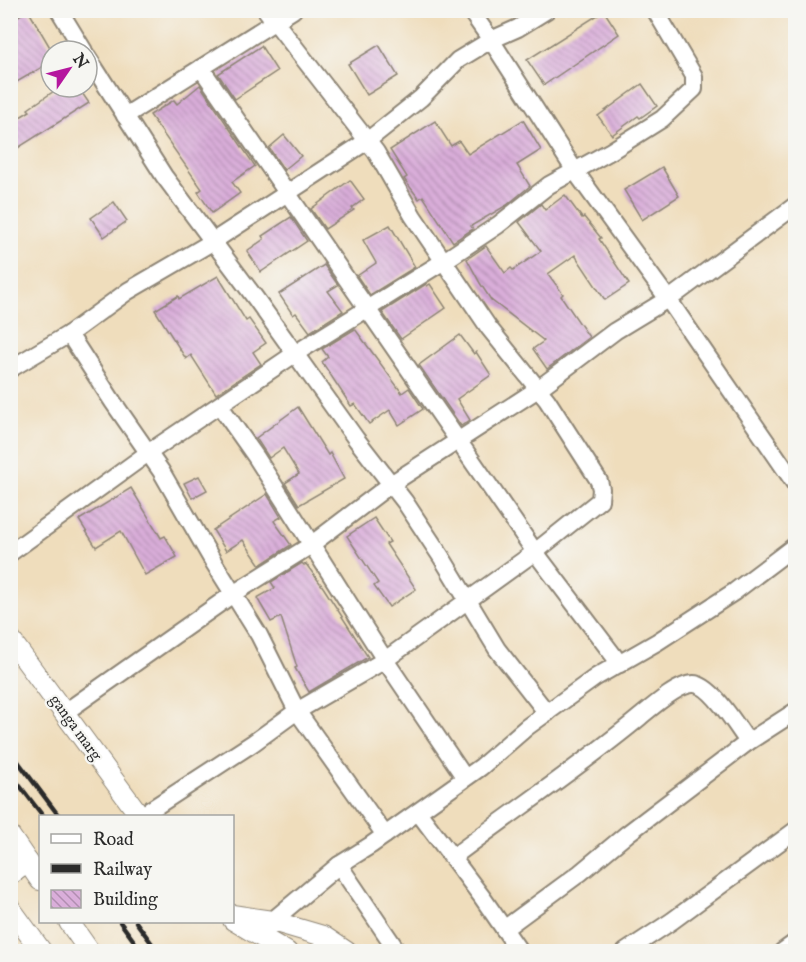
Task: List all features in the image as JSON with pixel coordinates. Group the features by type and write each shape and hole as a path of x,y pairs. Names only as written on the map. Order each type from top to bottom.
{"street":[{"path":"59,10 77,39"},
{"path":"125,116 201,68 271,16 293,10"},
{"path":"470,10 575,171 668,299 795,485"},
{"path":"10,369 69,334 128,291 212,242 367,141 420,98 458,60 547,10"},
{"path":"10,553 148,453 296,353 444,261 498,225 549,185 612,152 662,119 694,89 694,76 655,10"},
{"path":"143,815 253,743 297,711 385,660 468,602 600,500 599,482 538,389 489,328 367,141 271,16"},
{"path":"201,68 535,552 620,664"},
{"path":"99,75 164,176 296,353 356,440 391,484 442,558 497,649 547,712"},
{"path":"64,713 233,594 311,545 391,484 538,389 615,331 668,299 795,205"},
{"path":"69,334 148,453 259,635 297,711 385,835"},
{"path":"220,406 256,457 385,660 465,778"},
{"path":"268,929 308,889 465,778 547,712 596,677 657,642 734,592 795,545"},
{"name":"ganga marg","path":"10,639 140,815"},
{"path":"453,857 608,744 683,685 695,683 703,687 724,708 748,742"},
{"path":"504,929 748,742 795,711"},
{"path":"418,812 520,951"},
{"path":"625,951 672,921 795,830"},
{"path":"10,836 39,878"},
{"path":"10,875 28,862"},
{"path":"339,865 398,951"},
{"path":"10,908 42,951"},
{"path":"234,916 268,929 287,951"},
{"path":"234,920 268,929 323,936 347,951"},
{"path":"70,923 90,951"},
{"path":"782,951 795,942"}],"building":[{"path":"28,10 45,39 39,39 39,69 10,86 10,21"},
{"path":"604,11 619,34 544,85 527,60"},
{"path":"379,45 398,76 367,95 348,64"},
{"path":"261,46 277,71 235,99 218,74"},
{"path":"642,84 657,106 640,118 638,116 612,135 598,116"},
{"path":"200,85 255,166 232,182 240,193 212,213 198,192 202,189 150,115 174,100 177,104"},
{"path":"43,99 86,99 89,103 10,153 10,123 30,111 28,109"},
{"path":"523,120 541,150 517,165 530,186 507,205 471,226 473,229 453,242 423,196 419,199 404,179 407,177 390,150 435,121 451,146 459,141 468,154"},
{"path":"284,135 301,156 284,170 269,148"},
{"path":"662,167 679,196 642,220 624,190"},
{"path":"350,180 364,199 352,208 354,210 325,229 311,209"},
{"path":"565,195 601,238 599,239 629,284 605,300 575,255 548,274 589,337 547,369 533,349 544,341 491,300 467,259 486,246 505,273 511,268 513,270 541,251 519,222 541,204 545,210"},
{"path":"114,202 127,221 104,237 91,218"},
{"path":"291,217 307,241 261,272 247,251 264,239 262,236"},
{"path":"390,225 415,267 370,295 357,276 376,263 363,240"},
{"path":"324,265 338,285 328,291 343,311 310,332 296,313 293,315 279,294"},
{"path":"218,276 246,321 249,319 266,343 253,352 261,364 216,394 191,355 186,359 155,310"},
{"path":"426,284 427,286 430,284 446,308 401,339 382,312"},
{"path":"355,329 402,393 409,388 423,409 399,425 390,410 369,424 355,404 351,406 322,362 328,357 322,349"},
{"path":"460,335 474,354 476,352 491,375 457,399 470,420 461,426 419,365"},
{"path":"298,407 328,455 330,453 344,479 299,505 285,483 299,474 283,448 269,458 256,438"},
{"path":"199,476 207,490 192,498 184,483"},
{"path":"131,488 161,538 165,536 177,557 145,575 121,531 96,547 79,520"},
{"path":"267,494 281,517 274,521 291,545 260,565 243,540 226,551 213,530"},
{"path":"374,518 390,542 386,544 416,589 389,607 374,586 378,583 347,536"},
{"path":"302,563 306,564 323,587 368,657 309,692 295,668 297,667 281,617 271,622 257,598 275,588 271,582"}],"railway":[{"path":"10,751 58,815"},
{"path":"10,773 42,815"},
{"path":"121,923 142,952"},
{"path":"137,923 158,952"}]}
